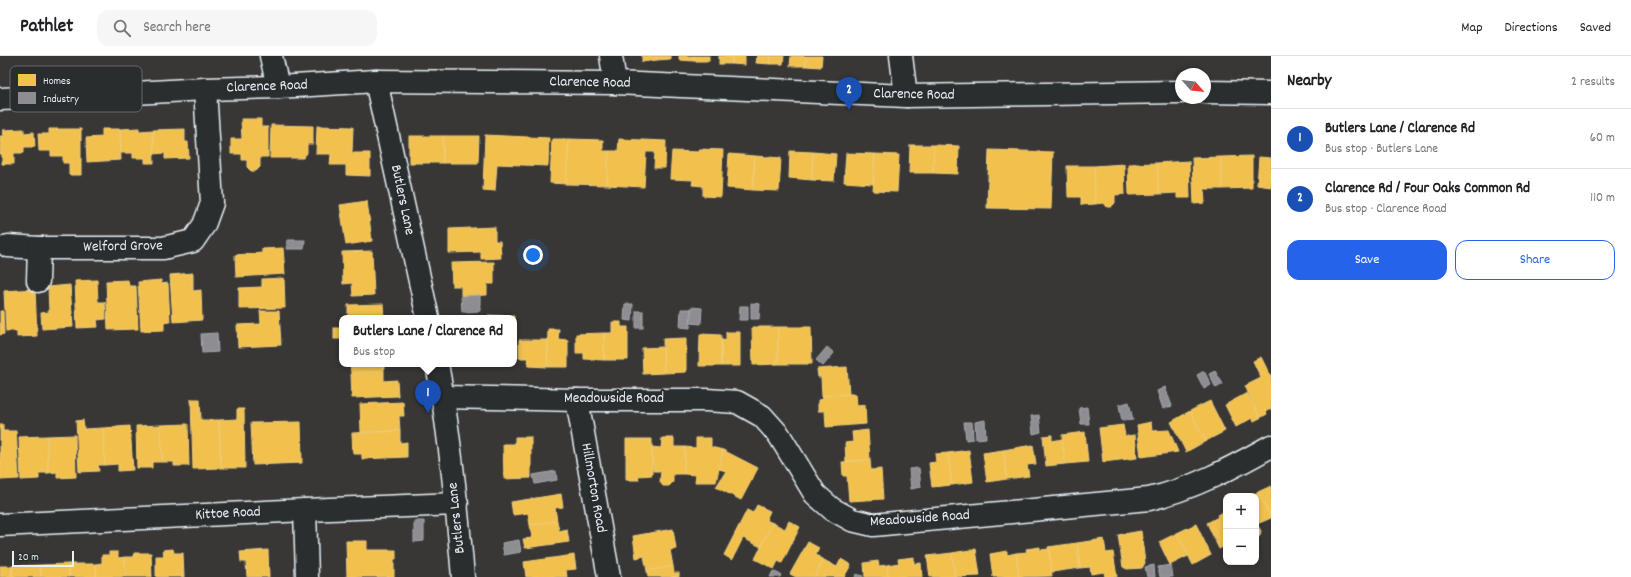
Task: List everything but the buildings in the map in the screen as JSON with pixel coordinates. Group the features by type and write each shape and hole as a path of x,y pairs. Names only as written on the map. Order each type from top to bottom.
{"street":[{"path":"271,56 278,87"},
{"path":"611,56 615,82"},
{"path":"901,56 906,96"},
{"name":"Clarence Road","path":"142,93 376,82 615,82 906,96 1175,92"},
{"name":"Butlers Lane","path":"376,82 427,315"},
{"name":"Welford Grove","path":"8,246 40,248 163,248 193,240 204,225 212,203 205,89"},
{"path":"1211,92 1271,93"},
{"path":"38,280 40,248"},
{"name":"Butlers Lane","path":"438,367 443,396 457,504 463,577"},
{"name":"Meadowside Road","path":"443,396 577,400 706,400 737,402 762,416 779,435 815,494 832,509 852,520 873,525 1149,499 1196,484 1271,446"},
{"name":"Hillmorton Road","path":"577,400 609,577"},
{"name":"Kittoe Road","path":"0,525 457,504"},
{"path":"306,510 307,577"}],"place":[{"name":"Clarence Rd / Four Oaks Common Rd","path":"849,110"},
{"name":"Butlers Lane / Clarence Rd","path":"428,413"}]}
